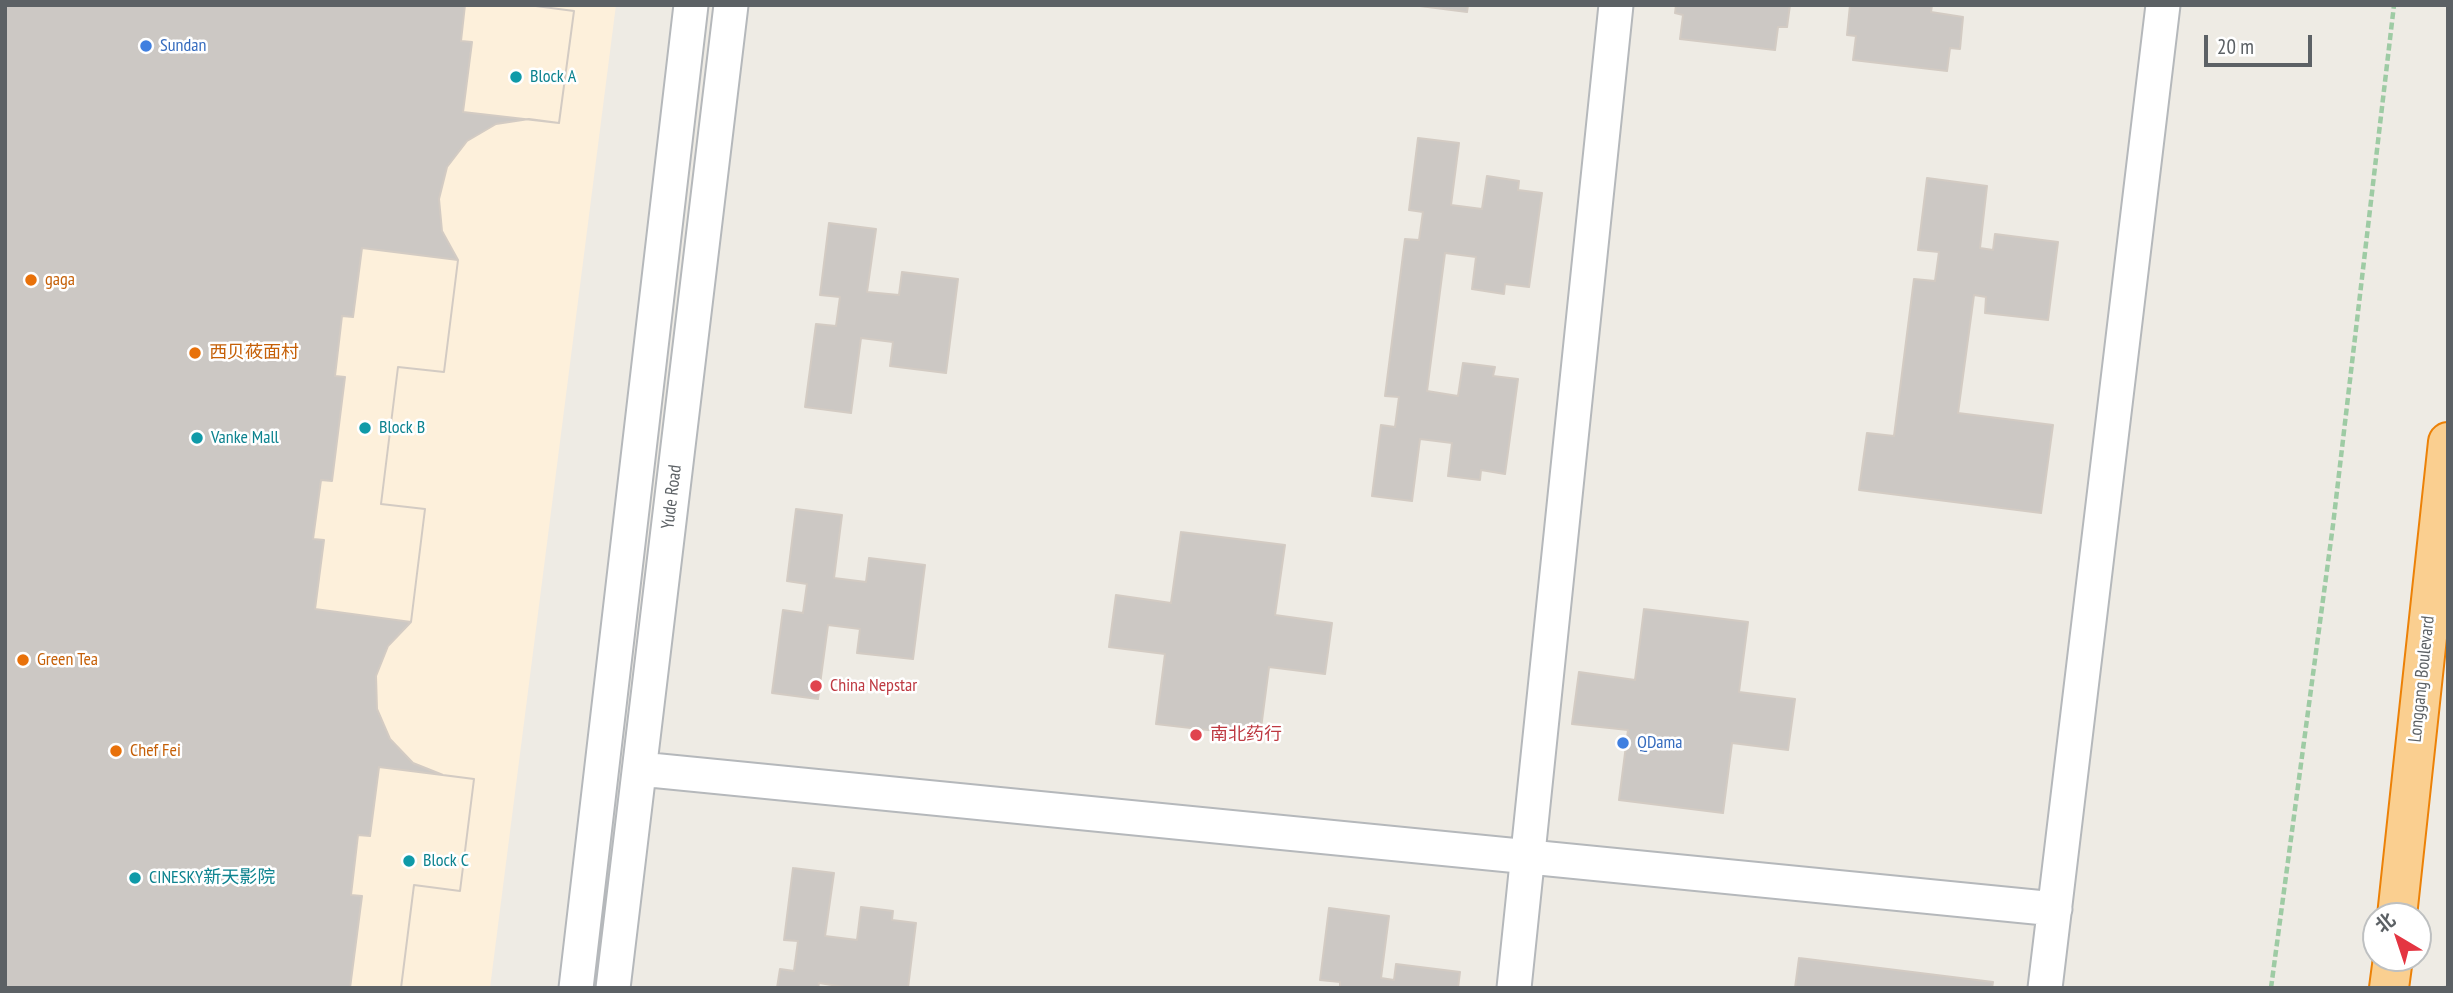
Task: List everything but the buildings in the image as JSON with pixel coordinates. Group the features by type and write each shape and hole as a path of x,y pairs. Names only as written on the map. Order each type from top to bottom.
{"highway":[{"name":"Longgang Boulevard","path":"2399,902 2448,442"}],"street":[{"path":"576,988 691,5"},
{"name":"Yude Road","path":"613,988 731,5"},
{"path":"1514,988 1616,5"},
{"path":"2045,988 2164,5"},
{"path":"639,769 2054,909"}],"path":[{"path":"2271,988 2335,512 2394,5"}],"shaded area":[{"name":"Vanke Mall","path":"5,5 616,5 490,988 5,988"}],"railway":[{"path":"2447,988 2448,977"}],"place":[{"name":"Sundan","path":"146,46"},
{"name":"Block A","path":"516,77"},
{"name":"gaga","path":"31,280"},
{"name":"西贝莜面村","path":"195,353"},
{"name":"Block B","path":"365,428"},
{"name":"Vanke Mall","path":"197,438"},
{"name":"Green Tea","path":"23,660"},
{"name":"China Nepstar","path":"816,686"},
{"name":"南北药行","path":"1196,735"},
{"name":"QDama","path":"1623,743"},
{"name":"Chef Fei","path":"116,751"},
{"name":"Block C","path":"409,861"},
{"name":"CINESKY新天影院","path":"135,878"}]}
